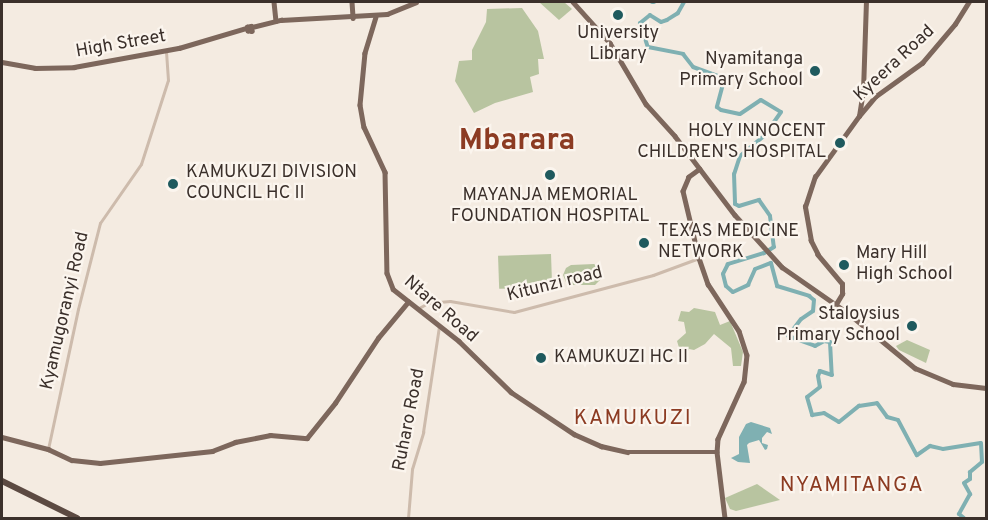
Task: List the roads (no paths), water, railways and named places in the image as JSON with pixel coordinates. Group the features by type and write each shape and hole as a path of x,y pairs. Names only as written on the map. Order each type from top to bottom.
{"highway":[{"path":"2,482 71,519"},
{"path":"2,482 77,519"}],"main road":[{"path":"274,2 276,21"},
{"path":"352,2 352,17"},
{"name":"High Street","path":"3,63 35,68 74,67 166,51 276,21 385,16 416,2"},
{"name":"High Street","path":"352,17 396,15 422,2"},
{"path":"573,2 610,43 643,100 763,247 792,276 836,304 901,360 918,370 953,384 987,388"},
{"path":"859,116 863,90 866,2"},
{"name":"Kyeera Road","path":"836,304 842,294 842,284 814,247 806,226 806,207 815,177 876,96 922,63 955,24 969,2"},
{"name":"Ntare Road","path":"376,17 365,53 360,114 385,172 388,280 393,289 459,341 511,392 554,423 591,442 634,453 717,453"},
{"path":"699,170 682,186 699,258 708,284 739,331 747,356 744,382 720,432 717,453 725,519"},
{"path":"2,437 48,449 72,460 111,463 212,451 235,442 270,435 307,438 335,403 378,338 408,302"}],"street":[{"name":"Kyamugoranyi Road","path":"48,449 78,309 101,220 141,164 168,80 166,51"},
{"name":"Kitunzi road","path":"417,309 428,303 450,301 514,312 653,275 699,258"},
{"name":"Ruharo Road","path":"408,519 413,466 423,432 439,326"}],"water":[{"path":"751,422 770,428 772,434 767,432 762,438 762,443 768,445 765,450 759,440 747,445 750,463 738,462 731,458 739,454 739,437 746,424"}],"waterway":[{"path":"684,2 678,13 667,20 661,22 650,15 640,23 648,47 683,54 693,67 718,76 723,84 717,107 721,110 740,114 761,100 781,112 765,135 740,156 734,174 735,204 739,206 759,200 770,216 774,247 764,253 728,264 723,274 726,286 733,292 748,285 755,269 771,263 777,286 809,296 814,300 813,311 801,319 788,336 815,346 824,341 830,342 832,375 820,371 818,376 820,387 807,397 812,415 824,413 839,422 859,406 877,403 887,417 898,420 917,455 930,446 943,449 981,443 982,462 970,472 970,479 964,483 970,494 959,514 964,518"}],"place":[{"name":"University Library","path":"618,15"},
{"name":"Nyamitanga Primary School","path":"815,71"},
{"name":"HOLY INNOCENT CHILDREN'S HOSPITAL","path":"840,143"},
{"name":"MAYANJA MEMORIAL FOUNDATION HOSPITAL","path":"550,175"},
{"name":"KAMUKUZI DIVISION COUNCIL HC II","path":"173,184"},
{"name":"TEXAS MEDICINE NETWORK","path":"644,243"},
{"name":"Mary Hill High School","path":"844,265"},
{"name":"Staloysius Primary School","path":"912,326"},
{"name":"KAMUKUZI HC II","path":"541,358"}],"district":[{"name":"Mbarara","path":"517,142"},
{"name":"KAMUKUZI","path":"633,419"},
{"name":"NYAMITANGA","path":"852,486"}]}
